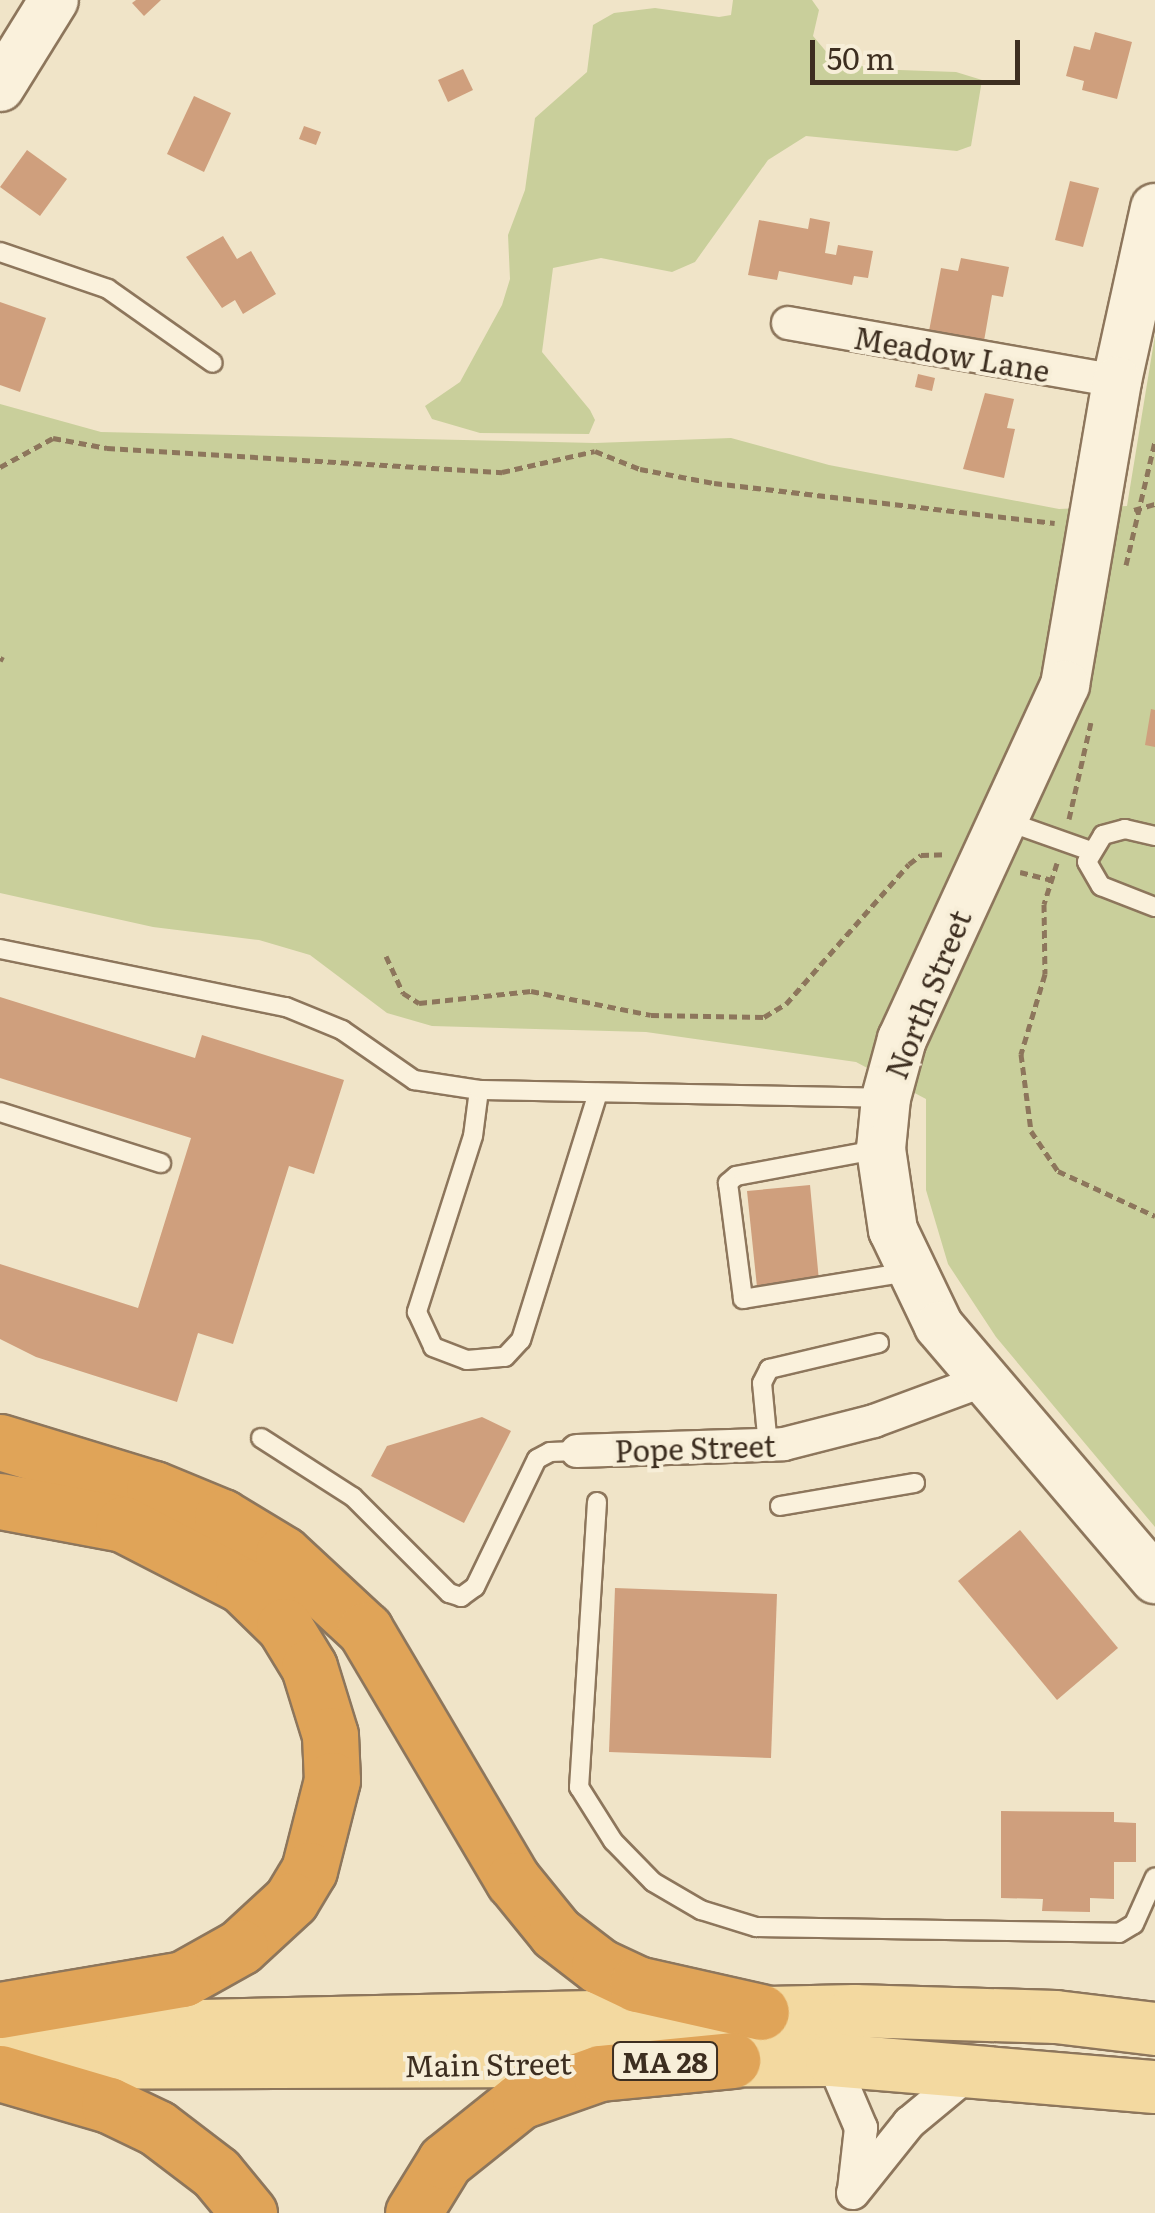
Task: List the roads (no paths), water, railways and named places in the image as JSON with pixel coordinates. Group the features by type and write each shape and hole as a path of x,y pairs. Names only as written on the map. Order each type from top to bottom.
{"highway":[{"path":"0,1442 154,1490 222,1518 284,1554 374,1643 513,1880 556,1933 599,1966 637,1984 762,2012"},
{"path":"0,1500 122,1524 243,1586 284,1626 309,1667 325,1713 332,1769 328,1813 310,1870 291,1900 240,1948 167,1984 0,2010"},
{"path":"413,2213 445,2161 520,2101 600,2073 732,2060"},
{"path":"0,2073 146,2122 216,2174 248,2213"}],"main road":[{"path":"0,87 54,0"},
{"name":"North Street","path":"1155,208 1117,381 1066,685 910,1022 886,1098 881,1150 886,1204 908,1272 982,1381 1155,1579"},
{"name":"Main Street","path":"0,2019 201,2026 762,2012 953,2012 1146,2026"},
{"name":"Main Street","path":"0,2063 832,2060 974,2068 1155,2087"}],"street":[{"name":"Meadow Lane","path":"788,324 1117,381"},
{"name":"Pope Street","path":"577,1451 768,1446 860,1426 982,1381"},
{"path":"832,2060 861,2128 849,2203"},
{"path":"849,2203 909,2123 974,2068"}],"lane":[{"path":"0,252 108,289 213,363"},
{"path":"995,841 1088,850 1114,830 1155,836"},
{"path":"1088,850 1095,881 1155,907"},
{"path":"0,949 286,1007 342,1030 414,1080 479,1090 886,1098"},
{"path":"479,1090 472,1136 416,1312 433,1347 488,1362 516,1350 530,1320 598,1093"},
{"path":"0,1112 161,1163"},
{"path":"881,1150 736,1176 728,1183 743,1300 908,1272"},
{"path":"768,1446 762,1383 768,1369 880,1343"},
{"path":"261,1438 353,1498 449,1593 461,1597 473,1590 537,1460 550,1452 577,1451"},
{"path":"780,1506 915,1483"},
{"path":"597,1502 579,1787 614,1842 654,1882 701,1910 756,1927 1119,1933 1134,1924 1155,1876"}]}
